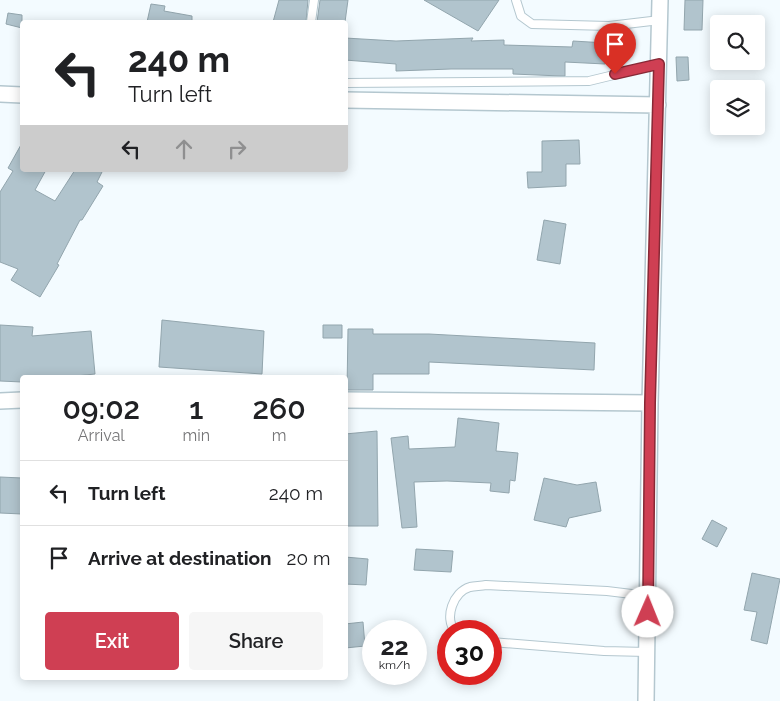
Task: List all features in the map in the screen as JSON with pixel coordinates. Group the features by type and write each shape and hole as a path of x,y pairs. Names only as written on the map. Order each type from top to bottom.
{"street":[{"path":"646,701 650,403 660,0"},
{"path":"0,94 20,95"},
{"path":"348,100 658,105"},
{"path":"0,401 20,400"},
{"path":"348,400 650,403"}],"lane":[{"path":"311,20 314,0"},
{"path":"516,0 521,16 532,24 609,26 660,20"},
{"path":"348,84 589,81 659,64"},
{"path":"451,620 451,608 458,596 468,588 496,586 607,591 648,596"},
{"path":"502,643 604,652 647,652"}],"building":[{"path":"279,0 308,0 306,20 274,20"},
{"path":"320,0 348,0 345,20 317,20"},
{"path":"424,0 499,0 478,31"},
{"path":"685,0 703,0 702,30 684,30"},
{"path":"151,4 165,6 164,11 192,16 192,20 147,20"},
{"path":"8,13 22,15 20,28 6,24"},
{"path":"348,38 396,41 473,38 471,41 504,40 504,45 572,47 573,41 606,43 605,64 565,62 565,76 513,74 513,69 396,71 396,64 348,60"},
{"path":"676,57 688,57 689,80 677,81"},
{"path":"579,140 580,164 566,164 566,186 528,188 527,172 542,172 542,141"},
{"path":"20,147 20,172 45,172 35,190 55,201 74,172 102,172 97,182 103,186 82,220 80,220 57,264 59,265 40,297 11,280 18,269 0,262 0,192 13,171 8,168"},
{"path":"544,220 566,224 560,264 537,260"},
{"path":"162,320 264,331 262,374 159,367"},
{"path":"0,325 33,327 32,336 91,331 95,374 20,375 20,382 0,381"},
{"path":"323,325 342,325 342,338 323,338"},
{"path":"348,329 373,329 373,334 429,334 595,343 594,370 429,362 429,374 373,374 373,390 348,390"},
{"path":"458,418 499,423 496,451 518,453 515,481 510,480 509,493 490,491 491,483 414,482 417,527 402,528 391,438 408,436 409,449 455,447"},
{"path":"377,431 378,526 348,526 348,434"},
{"path":"0,477 20,478 20,514 0,513"},
{"path":"544,478 577,485 596,482 601,511 569,518 566,527 534,520"},
{"path":"712,520 727,528 717,547 702,539"},
{"path":"416,549 453,551 451,572 414,570"},
{"path":"348,557 368,559 366,585 348,584"},
{"path":"752,573 780,579 767,644 751,640 757,612 744,610"},
{"path":"362,622 362,646 348,648 348,624"}],"route":[{"path":"615,74 659,64 650,403 648,612"}]}
